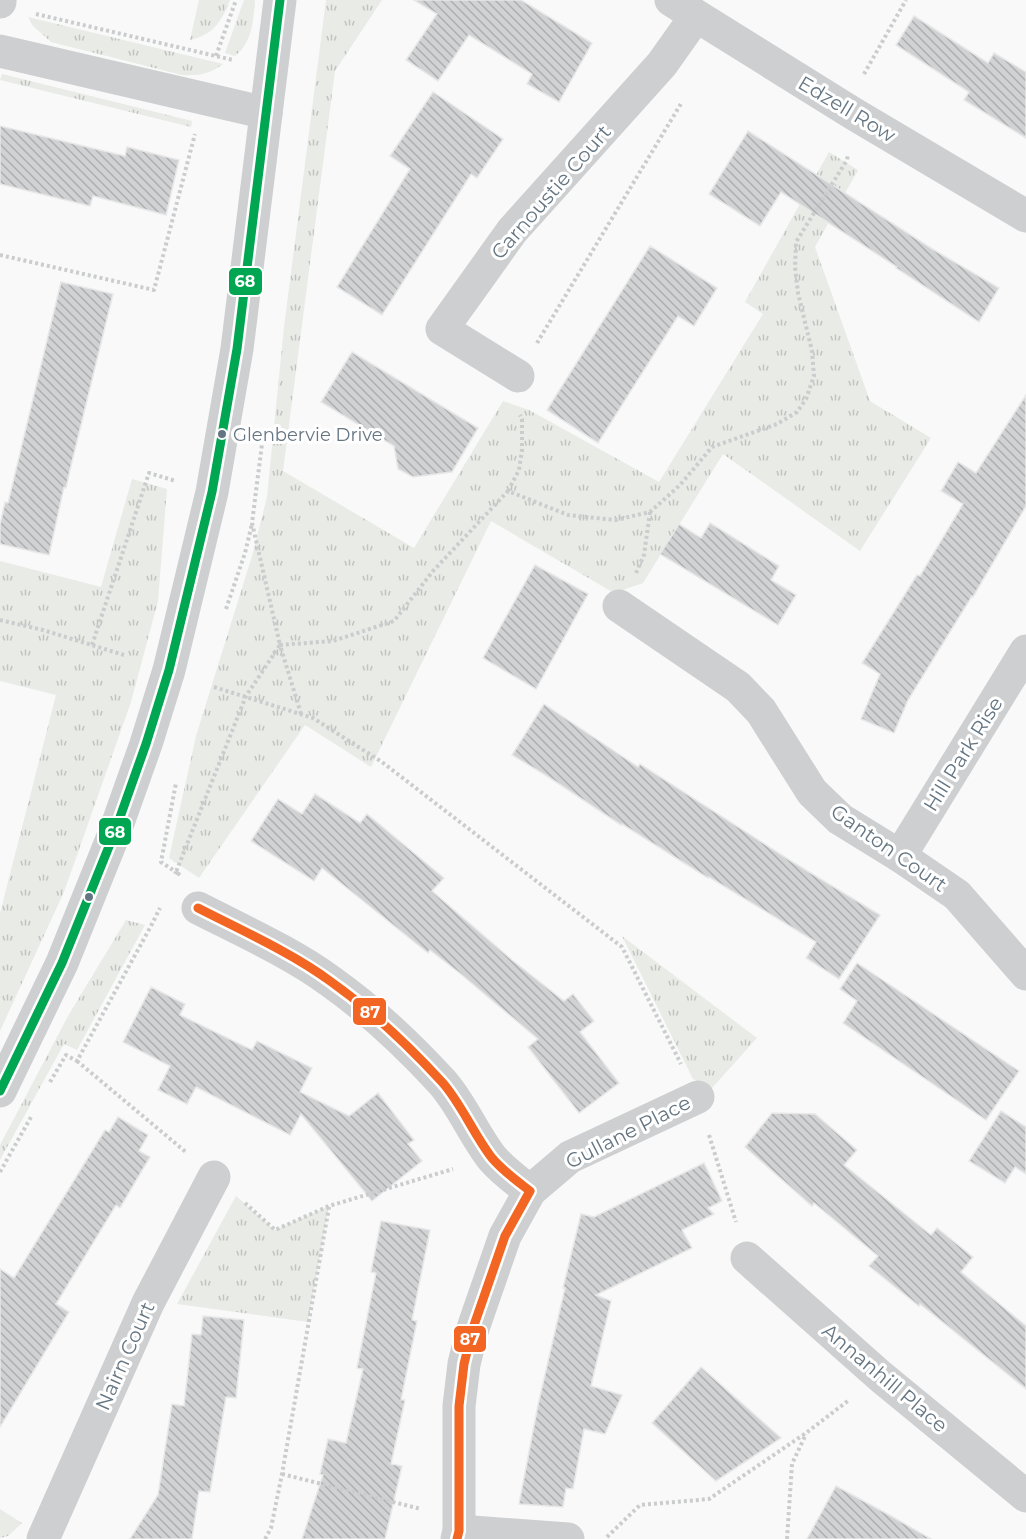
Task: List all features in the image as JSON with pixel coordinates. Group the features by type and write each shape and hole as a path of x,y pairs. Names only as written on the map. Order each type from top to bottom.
{"street":[{"path":"0,1091 62,963 122,813 169,670 212,492 237,349 280,0"},
{"name":"Edzell Row","path":"683,8 854,114 1026,216"},
{"name":"Carnoustie Court","path":"518,376 442,329 512,231 662,64 683,8"},
{"path":"0,51 266,113"},
{"name":"Ganton Court","path":"620,606 738,687 761,711 812,792 840,819 957,895 1026,974"},
{"name":"Hill Park Rise","path":"900,856 1026,651"},
{"path":"198,908 294,958 329,980 367,1010 402,1040 444,1084 492,1158 530,1191"},
{"name":"Gullane Place","path":"458,1535 459,1406 464,1364 472,1331 505,1236 530,1191 570,1157 698,1097"},
{"name":"Nairn Court","path":"43,1539 148,1303 214,1177"},
{"name":"Annanhill Place","path":"747,1258 880,1376 1026,1496"},
{"path":"458,1535 568,1539"}],"path":[{"path":"216,56 236,0"},
{"path":"508,491 568,515 615,520 650,512 680,484 712,447 777,424 797,412 806,399 814,376 812,351 798,293 795,267 796,242 847,160 856,89 906,0"},
{"path":"34,14 272,69"},
{"path":"280,645 333,641 394,621 433,571 508,491 519,470 522,450 522,418 508,392 687,94"},
{"path":"0,255 154,290 204,99"},
{"path":"263,441 252,523 280,645 301,714"},
{"path":"92,645 149,473 212,492"},
{"path":"620,606 644,555 650,512"},
{"path":"0,620 43,630 124,655"},
{"path":"171,883 246,696 280,645"},
{"path":"214,687 313,718 382,762 622,947 698,1097 747,1258"},
{"path":"176,872 207,890 198,908"},
{"path":"77,1061 161,905"},
{"path":"49,1084 66,1055 77,1061 275,1230 329,1206 492,1158"},
{"path":"0,1172 33,1113"},
{"path":"265,1539 271,1528 282,1474 329,1206"},
{"path":"605,1539 640,1505 709,1499 806,1433 880,1376"},
{"path":"787,1539 792,1464 806,1433"},
{"path":"282,1474 431,1512 458,1535"}],"green space":[{"path":"199,0 230,0 224,14 211,31 190,40"},
{"path":"244,0 255,0 253,23 249,37 235,56 225,53"},
{"path":"326,0 382,0 335,71 283,471 414,548 503,401 529,410 659,482 763,314 745,302 829,152 858,170 815,247 870,401 931,438 860,551 723,454 643,583 614,593 491,521 371,767 305,725 199,878 169,858 196,736 252,556 267,497 284,327"},
{"path":"28,17 223,64 204,74 182,75 51,42 33,26"},
{"path":"2,74 192,121 191,127 0,80"},
{"path":"132,479 167,489 158,601 131,702 64,892 0,1031 0,913 56,695 0,681 0,561 101,587"},
{"path":"126,920 145,925 77,1050 64,1044 0,1160 0,1145 68,1016"},
{"path":"622,936 757,1038 712,1088 693,1079"},
{"path":"236,1196 275,1230 329,1206 308,1322 177,1304"},
{"path":"0,1509 22,1523 8,1536 0,1538"}],"building":[{"path":"414,0 521,0 592,43 559,102 527,84 532,74 469,35 438,81 406,60 437,14"},
{"path":"914,16 988,63 994,53 1026,72 1026,138 964,100 969,92 896,45"},
{"path":"433,92 503,139 477,178 471,174 382,315 337,287 410,169 390,156"},
{"path":"0,126 125,156 127,147 179,160 166,215 93,196 90,206 0,184"},
{"path":"748,131 934,250 999,288 979,322 781,192 760,226 709,194"},
{"path":"650,246 717,288 694,326 678,316 598,443 547,410"},
{"path":"61,282 113,294 49,555 0,544 0,525 5,502 8,503"},
{"path":"352,352 478,428 452,472 413,477 398,469 394,446 321,402"},
{"path":"1026,395 1026,506 973,597 908,700 894,733 861,719 880,674 862,663 917,575 920,576 963,504 941,491 958,462 976,473"},
{"path":"710,523 779,566 771,580 796,595 778,625 660,554 679,524 701,538"},
{"path":"535,565 588,594 536,689 483,658"},
{"path":"544,704 638,767 640,764 880,915 839,979 806,958 816,942 621,825 512,755"},
{"path":"315,794 360,823 367,814 444,878 432,891 564,1001 573,994 594,1021 580,1032 619,1083 579,1113 528,1047 538,1039 462,975 430,950 428,953 322,868 314,881 251,841 278,799 302,814"},
{"path":"857,963 1019,1071 986,1120 843,1023 857,1001 840,989"},
{"path":"151,987 185,1004 180,1015 252,1050 257,1041 312,1068 300,1092 349,1116 378,1093 414,1140 408,1144 422,1161 372,1201 301,1114 290,1135 196,1087 187,1104 158,1090 170,1066 123,1042"},
{"path":"1001,1111 1026,1127 1026,1174 1015,1167 1005,1183 969,1161"},
{"path":"772,1113 815,1114 857,1150 844,1165 931,1235 937,1228 973,1257 961,1272 1026,1326 1026,1389 869,1266 878,1256 814,1203 812,1206 745,1147"},
{"path":"118,1117 148,1135 139,1151 150,1157 120,1208 116,1205 56,1304 69,1312 0,1427 0,1269 14,1278 105,1130 109,1132"},
{"path":"704,1163 722,1201 708,1208 714,1214 682,1230 692,1248 596,1295 611,1301 591,1386 622,1395 605,1434 584,1429 573,1489 566,1488 563,1507 519,1504 538,1405 565,1288 563,1288 581,1214 594,1217"},
{"path":"381,1221 430,1230 412,1320 417,1321 401,1400 405,1400 391,1464 402,1466 385,1539 302,1539 323,1475 320,1474 328,1439 346,1443 363,1369 357,1368 376,1273 371,1272"},
{"path":"203,1316 244,1320 236,1398 226,1397 210,1492 199,1491 192,1539 130,1539 158,1495 172,1404 184,1406 192,1334 201,1335"},
{"path":"701,1367 781,1438 716,1481 652,1423"},
{"path":"836,1486 891,1516 931,1539 807,1539"}],"transit line":[{"name":"68","path":"0,1091 62,963 114,834 169,670 212,492 237,349 280,0"},
{"name":"87","path":"198,908 299,961 330,981 374,1016 442,1082 492,1158 505,1172 530,1191 505,1236 472,1331 464,1364 459,1406 459,1531 457,1539"}],"place":[{"name":"Glenbervie Drive","path":"222,434"}]}
